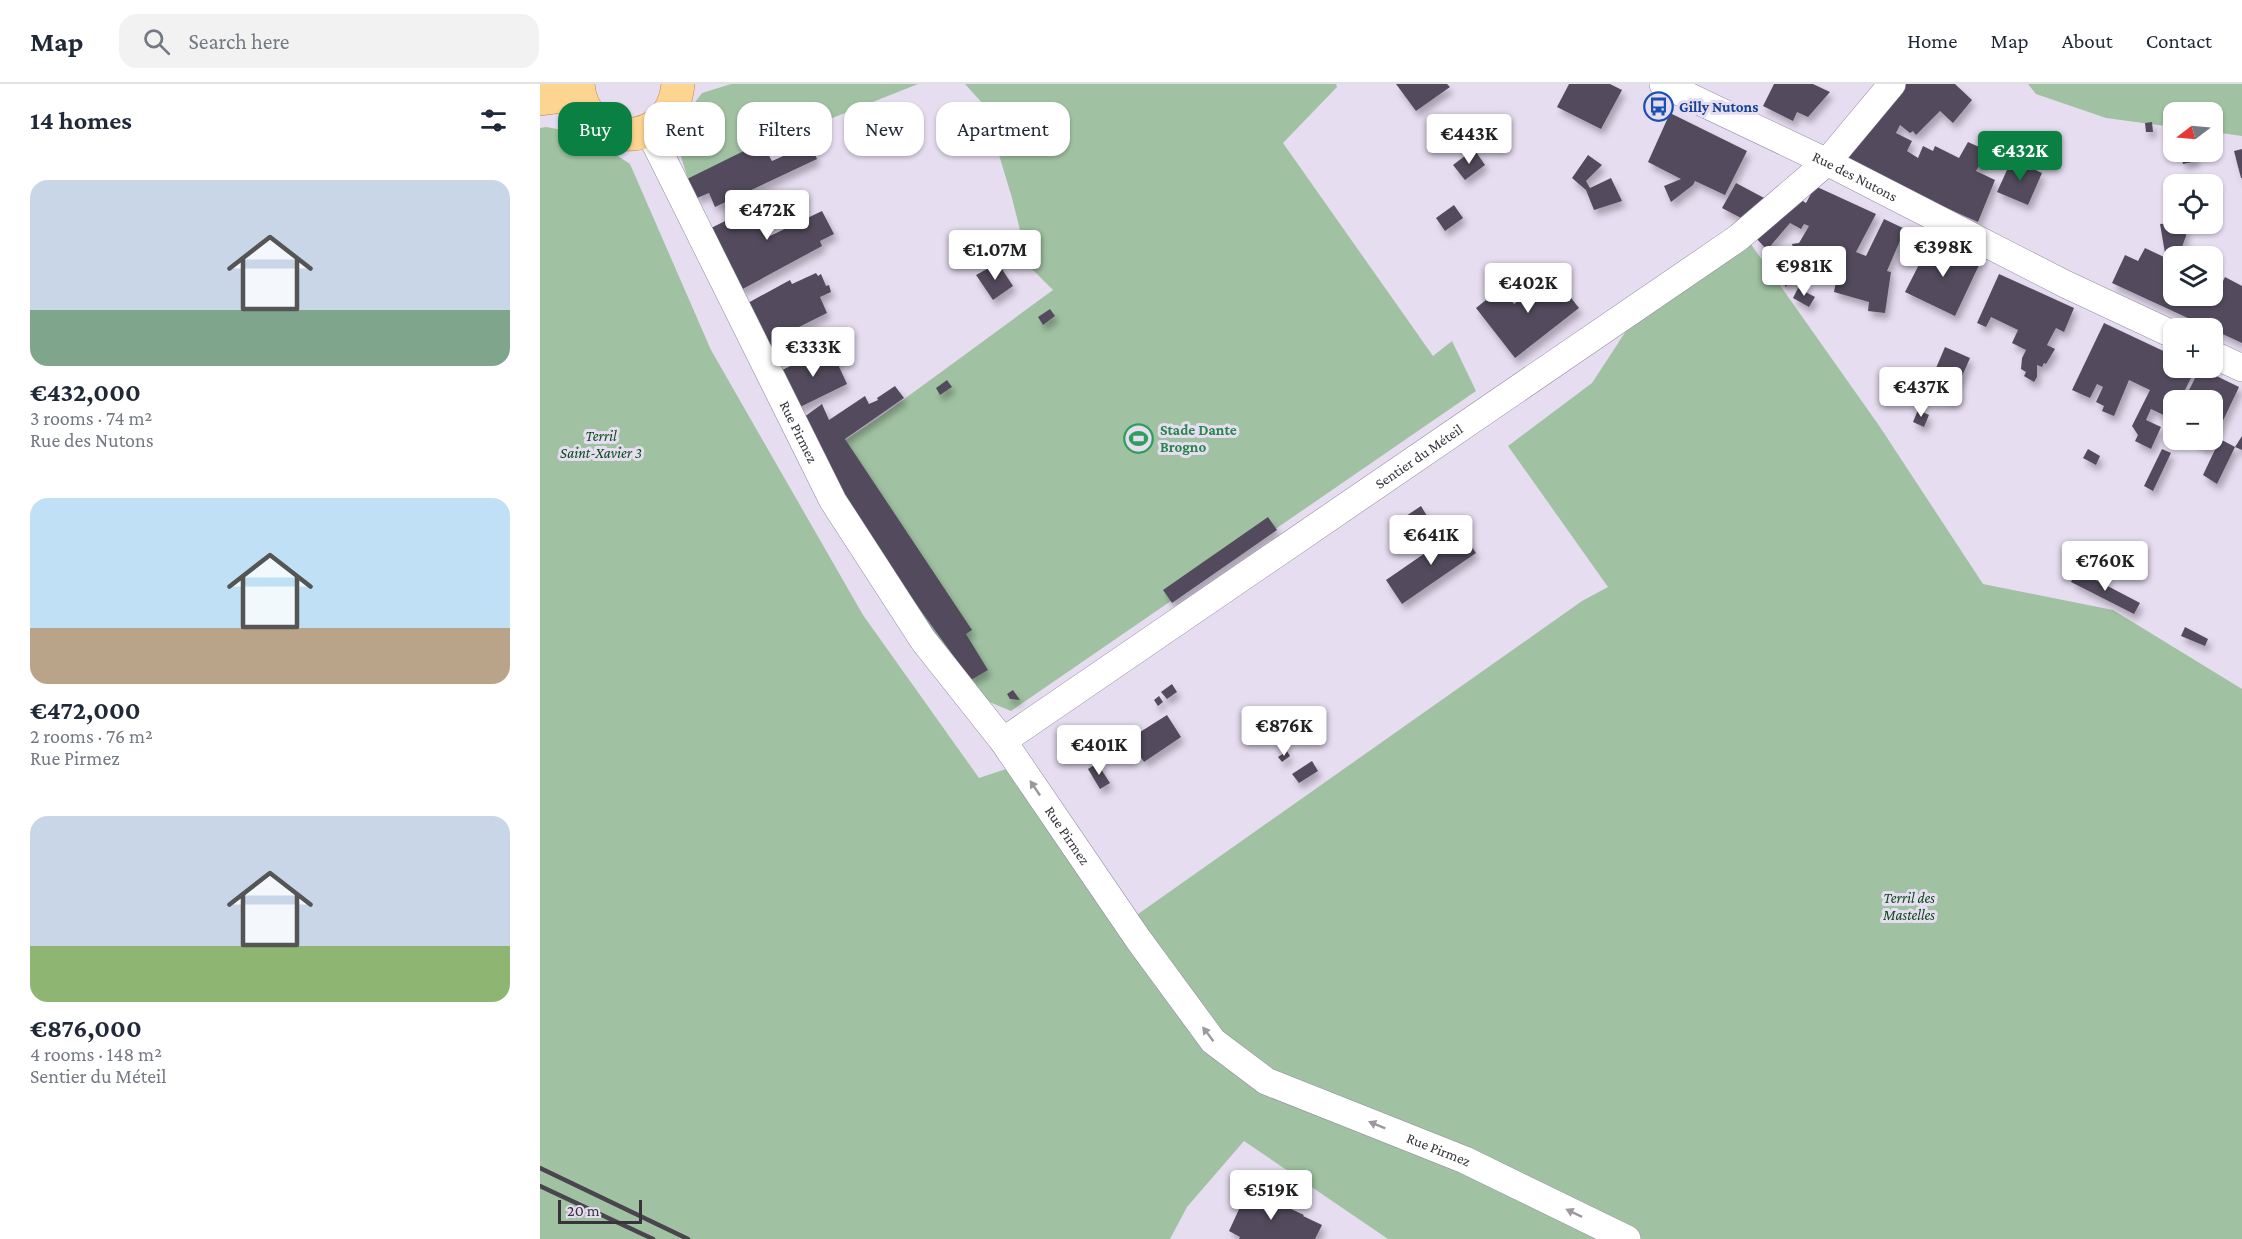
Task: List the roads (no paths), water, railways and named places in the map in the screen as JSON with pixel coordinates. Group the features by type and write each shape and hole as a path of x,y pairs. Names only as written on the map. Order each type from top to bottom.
{"main road":[{"path":"675,102 678,84"},
{"path":"540,99 579,89 585,111 597,124 609,131 626,135 644,132"}],"street":[{"name":"Rue des Nutons","path":"1663,84 1827,162 2065,284 2163,331"},
{"name":"Sentier du Méteil","path":"1003,741 1738,238 1827,162 1892,84"},
{"name":"Rue Pirmez","path":"662,156 833,501 923,640 1003,741 1138,939 1213,1041 1266,1081 1465,1160 1627,1239"},
{"path":"2223,359 2242,368"}],"railway":[{"path":"540,1168 688,1239"},
{"path":"540,1186 653,1239"}],"place":[{"name":"Gilly Nutons","path":"1658,107"},
{"name":"Stade Dante Brogno","path":"1139,439"}],"park label":[{"name":"Terril Saint-Xavier 3","path":"601,444"},
{"name":"Terril des Mastelles","path":"1909,906"}]}
